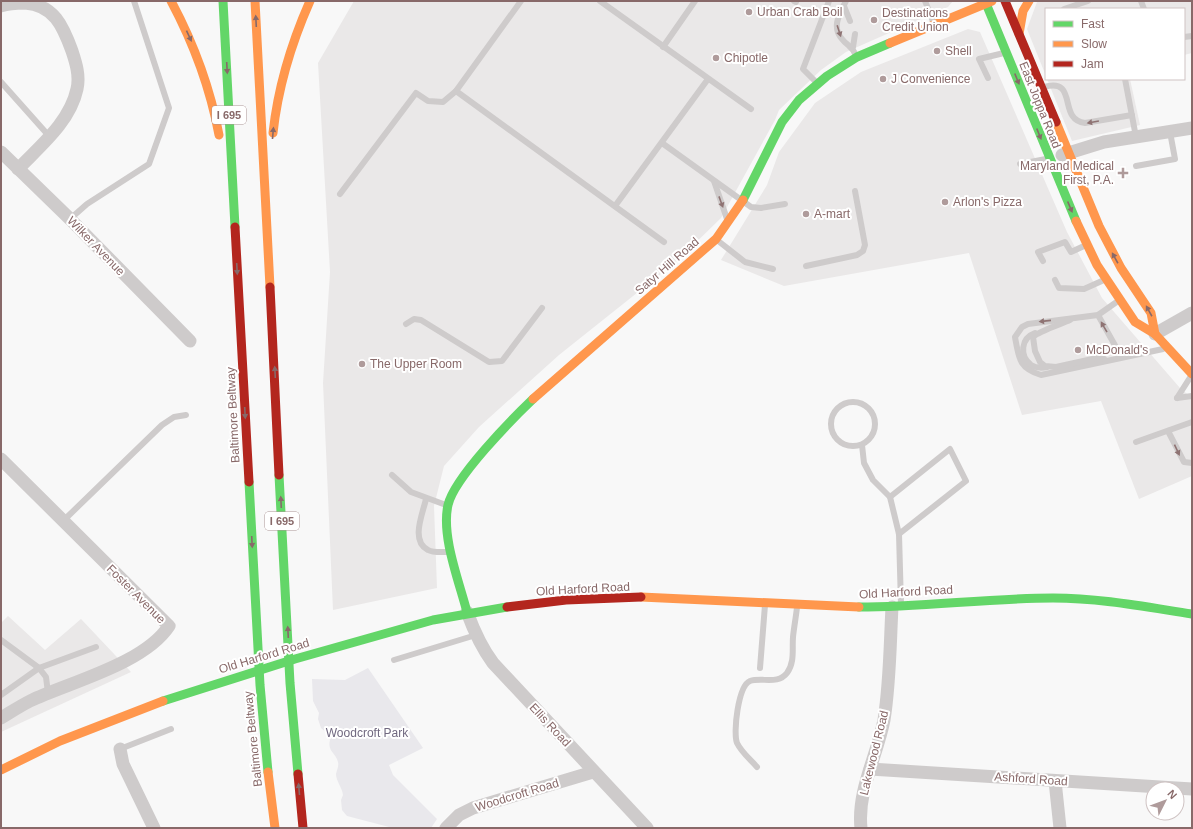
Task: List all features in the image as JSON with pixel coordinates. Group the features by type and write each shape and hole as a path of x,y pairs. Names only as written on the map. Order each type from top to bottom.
{"main road":[{"path":"171,1 192,42 210,92 216,117 235,230"},
{"name":"Baltimore Beltway","path":"223,1 260,685 265,753 275,828"},
{"name":"I 695","path":"255,1 290,683 303,828"},
{"path":"267,214 276,100 292,44 310,1"},
{"name":"East Joppa Road","path":"1005,1 1018,34 1038,70 1041,88 1110,249 1136,291 1152,313 1155,334"},
{"path":"1018,34 1023,11 1029,1"},
{"name":"Satyr Hill Road","path":"467,612 452,552 447,523 448,505 454,488 463,476 522,409 564,370 671,280 716,239 729,223 742,202 782,122 799,100 818,83 857,57 988,2"},
{"name":"East Joppa Road","path":"988,2 1006,53 1049,158 1087,244 1105,279 1135,322 1155,334 1192,374"},
{"name":"Old Harford Road","path":"1,770 74,735 210,685 345,645 467,612 562,600 608,598 684,599 797,606 897,606 1001,599 1063,598 1124,604 1192,614"}],"street":[{"path":"1,6 17,3 41,6 51,12 57,17 66,32 77,64 78,89 70,109 49,136 18,169"},
{"path":"1049,158 1068,154 1104,142 1192,128"},
{"name":"Wilker Avenue","path":"1,152 70,219 190,342"},
{"path":"1155,334 1192,313"},
{"name":"Foster Avenue","path":"1,459 169,626 157,641 122,662 30,701 1,718"},
{"name":"Lakewood Road","path":"861,828 861,803 870,769 878,749 887,694 897,606"},
{"name":"Ellis Road","path":"467,612 484,651 593,772 647,828"},
{"path":"120,749 123,764 154,828"},
{"name":"Ashford Road","path":"870,769 1192,789"},
{"name":"Woodcroft Road","path":"446,828 459,815 473,808 593,772"},
{"path":"1055,781 1060,828"}],"lane":[{"path":"70,219 88,204 149,164 169,108 134,1"},
{"path":"340,194 416,93 428,100 443,102 456,92 521,1"},
{"path":"600,1 751,110"},
{"path":"663,47 695,1"},
{"path":"818,83 803,69 829,1"},
{"path":"924,1 934,25"},
{"path":"1067,8 1088,1"},
{"path":"845,3 850,21"},
{"path":"845,3 839,14 837,28 841,39 853,48 857,57"},
{"path":"853,48 855,34"},
{"path":"988,78 979,59 1006,53"},
{"path":"615,206 708,79"},
{"path":"1125,80 1136,137"},
{"path":"1,82 49,136"},
{"path":"1041,88 1055,84 1061,87 1065,92 1072,116 1079,123 1132,115"},
{"path":"456,92 664,242"},
{"path":"1136,166 1175,160 1170,132"},
{"path":"662,143 751,207 761,208 785,204"},
{"path":"1020,164 1049,158"},
{"path":"714,181 729,223"},
{"path":"806,266 857,255 863,251 865,245 855,191"},
{"path":"716,239 745,262 773,269"},
{"path":"1043,261 1038,252 1065,242 1072,252 1087,244"},
{"path":"1055,280 1059,288 1084,289 1105,279"},
{"path":"1119,300 1098,315 1032,322 1022,327 1015,337 1020,361 1029,371 1042,375 1168,348"},
{"path":"406,324 414,319 421,320 489,362 502,361 542,308"},
{"path":"1098,315 1117,349 1132,355"},
{"path":"1073,318 1053,329 1028,337 1024,341 1024,352 1030,364 1041,368 1097,358 1109,360"},
{"path":"1037,333 1033,338 1032,343 1035,351 1040,362 1050,367"},
{"path":"1192,374 1177,398 1192,396"},
{"path":"846,402 861,403 872,413 875,420 873,435 862,445 848,446 841,444 831,432 831,418 834,411 846,402"},
{"path":"63,521 162,425 174,417 186,415"},
{"path":"1136,442 1192,422"},
{"path":"1168,431 1181,458 1184,462 1192,463"},
{"path":"862,445 864,463 874,480 890,497 899,534 897,606"},
{"path":"890,497 950,449 966,481 899,534"},
{"path":"392,475 411,492 426,499 448,505"},
{"path":"426,499 418,537 420,544 428,551 452,552"},
{"path":"760,668 765,603"},
{"path":"757,767 742,752 737,742 736,734 740,696 745,684 751,680 780,678 787,673 792,660 797,606"},
{"path":"394,660 476,635"},
{"path":"1,640 39,668 46,677 48,693"},
{"path":"1,694 39,668 96,647"},
{"path":"120,749 171,729"}],"shaded area":[{"path":"354,1 953,1 948,7 846,52 821,70 779,110 775,120 721,218 677,261 559,355 479,427 444,466 434,506 437,588 333,610 323,383 330,272 318,63"},
{"path":"1192,1 1192,53 1185,55 1185,8 1045,8 1045,74 1027,29 1037,2"},
{"path":"968,29 980,32 1067,232 1102,298 1180,388 1192,398 1192,476 1139,499 1101,401 1022,415 969,253 784,286 721,260 767,185 779,152 815,103 861,72"},
{"path":"1047,80 1130,80 1140,125 1072,141"},
{"path":"8,616 45,650 81,619 131,672 1,732 1,623"}],"green space":[{"name":"Woodcroft Park","path":"368,668 423,748 389,765 393,775 437,819 431,828 393,828 347,816 342,810 341,800 343,795 336,774 338,762 330,747 330,740 327,733 321,728 318,719 319,713 313,701 312,679 345,680"}],"traffic: fast":[{"path":"223,1 235,227"},
{"path":"985,1 1076,221"},
{"path":"743,200 782,122 799,100 827,76 857,57 890,43"},
{"path":"467,612 449,544 446,517 448,505 461,480 472,465 498,434 533,399"},
{"path":"279,475 290,683 298,774"},
{"path":"249,482 260,685 268,772"},
{"path":"859,607 908,606 1005,599 1071,598 1106,601 1192,614"},
{"path":"163,701 295,659 433,620 507,607"}],"traffic: slow":[{"path":"171,1 187,33 200,66 211,100 219,135"},
{"path":"255,1 270,287"},
{"path":"273,133 278,99 286,66 310,1"},
{"path":"890,43 992,1"},
{"path":"1019,34 1023,11 1029,1"},
{"path":"1056,122 1099,226 1121,268 1151,313 1155,334"},
{"path":"533,399 716,239 743,200"},
{"path":"1076,221 1097,265 1135,322 1155,334 1192,374"},
{"path":"641,597 859,607"},
{"path":"1,770 60,741 163,701"},
{"path":"268,772 275,828"}],"traffic: jam":[{"path":"1005,1 1056,122"},
{"path":"235,227 249,482"},
{"path":"270,287 279,475"},
{"path":"507,607 566,600 641,597"},
{"path":"298,774 303,828"}],"place":[{"name":"Urban Crab Boil","path":"749,12"},
{"name":"Destinations Credit Union","path":"874,20"},
{"name":"Shell","path":"937,51"},
{"name":"Chipotle","path":"716,58"},
{"name":"J Convenience","path":"883,79"},
{"name":"Maryland Medical First, P.A.","path":"1123,173"},
{"name":"Arlon's Pizza","path":"945,202"},
{"name":"A-mart","path":"806,214"},
{"name":"McDonald's","path":"1078,350"},
{"name":"The Upper Room","path":"362,364"}]}
